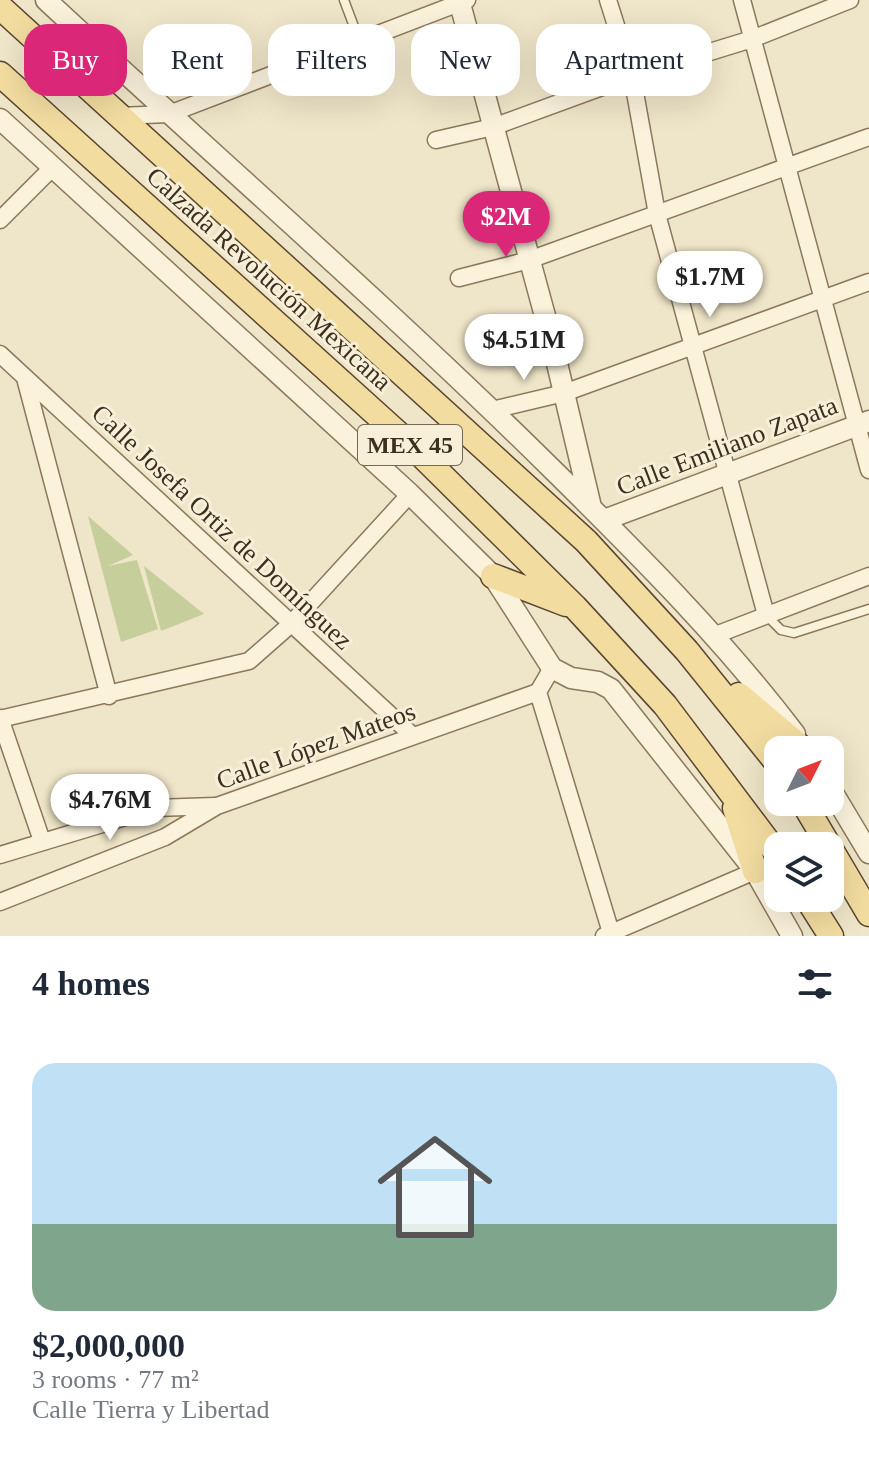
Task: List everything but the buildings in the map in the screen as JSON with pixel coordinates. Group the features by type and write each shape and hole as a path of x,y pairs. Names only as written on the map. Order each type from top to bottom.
{"main road":[{"name":"Calzada Revolución Mexicana","path":"0,7 586,541 687,651 764,747"},
{"name":"Calzada Revolución Mexicana","path":"0,74 414,448 575,607 665,705 764,836"},
{"path":"493,576 575,607"},
{"path":"687,651 789,736"},
{"path":"728,786 755,871"},
{"path":"811,816 869,914"},
{"path":"816,912 831,936"}],"street":[{"path":"46,0 318,246 598,514 713,636 795,736"},
{"path":"608,0 616,24"},
{"path":"742,0 822,299 862,423 869,470"},
{"path":"712,51 850,0"},
{"path":"395,26 462,1 598,514"},
{"path":"118,116 169,114 268,75"},
{"path":"436,140 493,127 577,96"},
{"path":"636,96 657,214 766,615"},
{"path":"0,119 410,494 493,576 552,668 571,678 598,682 611,689 755,871 792,936"},
{"path":"459,278 529,260 869,137"},
{"path":"0,220 52,168"},
{"path":"492,410 564,393 869,282"},
{"name":"Calle Josefa Ortiz de Domínguez","path":"0,354 413,736"},
{"path":"24,377 109,696"},
{"name":"Calle Emiliano Zapata","path":"598,514 729,474 862,423"},
{"path":"42,841 0,718 109,696 249,661 291,624 410,494"},
{"path":"713,636 869,576"},
{"path":"552,668 538,692 609,935 755,871"},
{"name":"Calle López Mateos","path":"0,902 165,837 217,806 538,692"},
{"path":"0,855 155,808 217,806"},
{"path":"844,811 869,853"}],"lane":[{"path":"344,0 353,24"},
{"path":"766,615 781,630 794,633 869,609"}],"green space":[{"path":"88,516 133,555 108,566 137,560 158,629 121,642"},
{"path":"144,566 204,614 161,631"}]}
